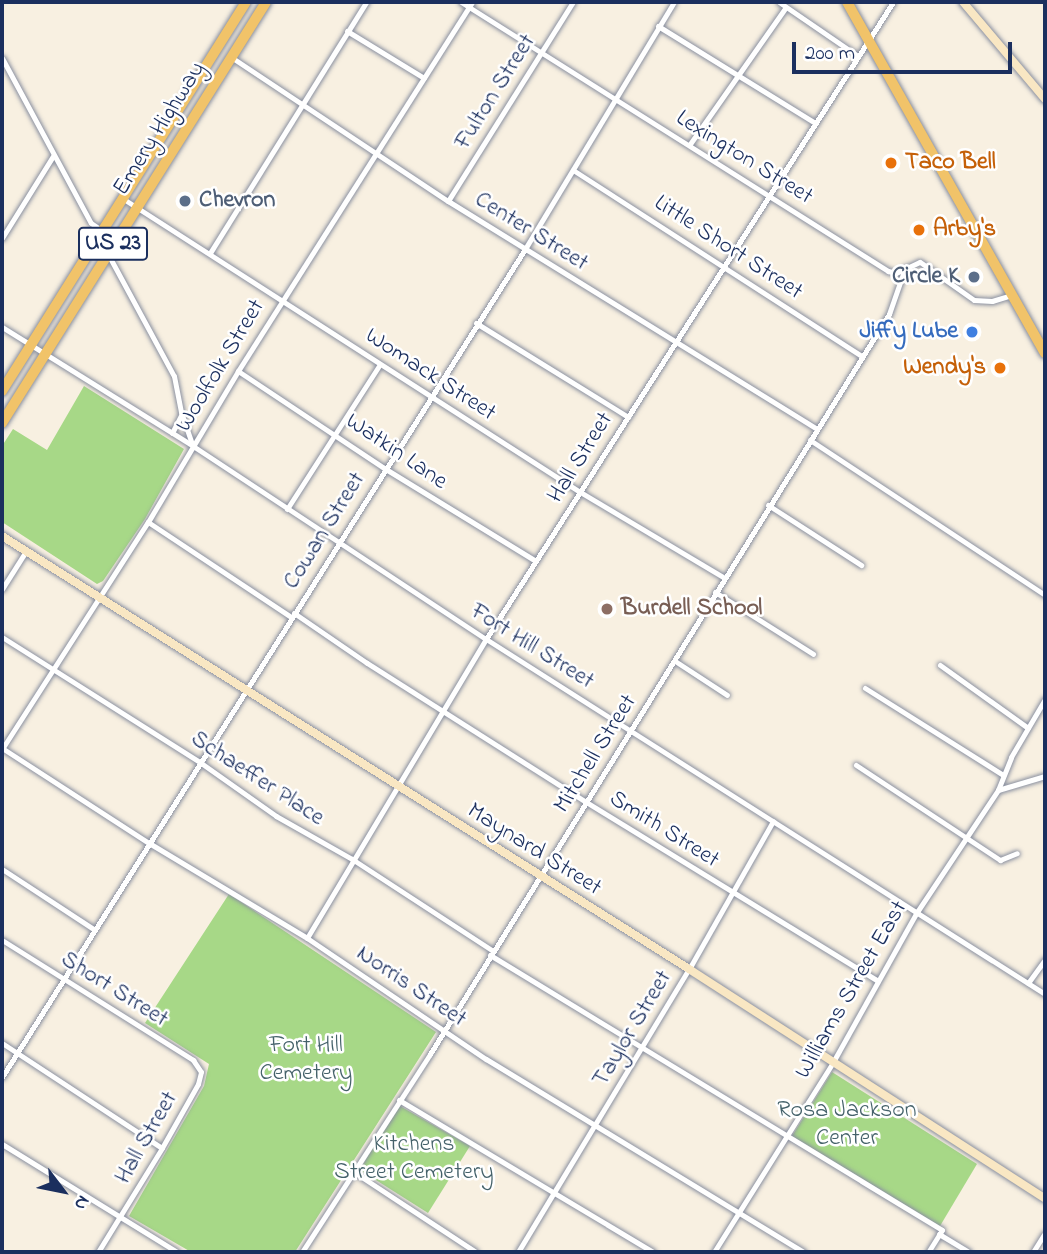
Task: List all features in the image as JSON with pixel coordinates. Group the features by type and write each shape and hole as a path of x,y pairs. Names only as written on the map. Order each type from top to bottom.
{"highway":[{"name":"Emery Highway","path":"2,391 246,2"},
{"name":"Emery Highway","path":"2,423 266,2"},
{"path":"847,2 1045,353"}],"street":[{"path":"209,253 366,2"},
{"name":"Lexington Street","path":"461,2 470,4 541,52 770,194 888,271 896,273 920,262 981,302 1013,294"},
{"name":"Fulton Street","path":"448,201 573,2"},
{"name":"Cowan Street","path":"2,1077 384,468 525,249 674,2"},
{"path":"779,2 858,55"},
{"name":"Hall Street","path":"307,938 486,639 893,2"},
{"path":"963,2 1045,99"},
{"name":"Woolfolk Street","path":"2,748 148,522 282,300 470,4"},
{"path":"690,144 786,7"},
{"path":"658,26 815,122"},
{"path":"346,32 424,78"},
{"name":"Center Street","path":"231,57 375,155 817,429"},
{"path":"2,58 91,222 102,231"},
{"path":"2,238 53,156"},
{"name":"Little Short Street","path":"573,170 862,356"},
{"name":"Womack Street","path":"122,198 580,492 723,577"},
{"path":"107,253 170,367 193,446"},
{"name":"Mitchell Street","path":"302,1252 632,731 723,577 889,314 905,268"},
{"path":"477,323 628,416"},
{"name":"Fort Hill Street","path":"2,327 193,446 486,639 1045,994"},
{"path":"287,509 380,364"},
{"name":"Watkin Lane","path":"238,371 384,468 536,561"},
{"path":"172,433 179,423 181,412"},
{"path":"810,440 1045,595"},
{"path":"768,505 861,565"},
{"name":"Smith Street","path":"148,522 732,894 878,981"},
{"name":"Maynard Street","path":"2,536 689,969 1045,1198"},
{"path":"2,589 26,551"},
{"path":"715,592 813,654"},
{"name":"Schaeffer Place","path":"2,637 201,763 276,816 352,859 491,953 786,1135 969,1252"},
{"path":"675,661 727,695"},
{"path":"940,665 1028,728"},
{"path":"865,688 1003,775"},
{"name":"Williams Street East","path":"714,1252 833,1062 916,912 998,790 1003,775 1045,699"},
{"name":"Norris Street","path":"2,748 149,843 307,938 486,1059 596,1123 804,1252"},
{"path":"856,765 1000,860 1017,853"},
{"path":"998,790 1045,776"},
{"name":"Taylor Street","path":"517,1252 689,969 773,821"},
{"path":"2,869 95,930"},
{"name":"Short Street","path":"2,940 193,1060 201,1075"},
{"path":"1028,983 1045,960"},
{"path":"2,1043 162,1148"},
{"name":"Hall Street","path":"98,1252 162,1148 201,1075"},
{"path":"399,1100 553,1195 653,1252"},
{"path":"2,1144 177,1252"},
{"path":"354,1172 476,1252"},
{"path":"928,1252 941,1232"},
{"path":"1033,1252 1045,1233"}],"green space":[{"path":"84,386 184,449 145,519 103,581 97,584 2,522 2,446 13,429 47,450"},
{"name":"Fort Hill Cemetery","path":"229,894 436,1032 295,1252 191,1252 129,1216 204,1086 209,1064 145,1023"},
{"name":"Rosa Jackson Center","path":"832,1072 977,1164 940,1226 792,1136"},
{"name":"Kitchens Street Cemetery","path":"400,1106 470,1146 428,1213 360,1170 388,1120"}],"place":[{"name":"Taco Bell","path":"891,163"},
{"name":"Chevron","path":"185,201"},
{"name":"Arby's","path":"919,230"},
{"name":"Circle K","path":"974,277"},
{"name":"Jiffy Lube","path":"972,332"},
{"name":"Wendy's","path":"1000,368"},
{"name":"Burdell School","path":"607,609"}]}
